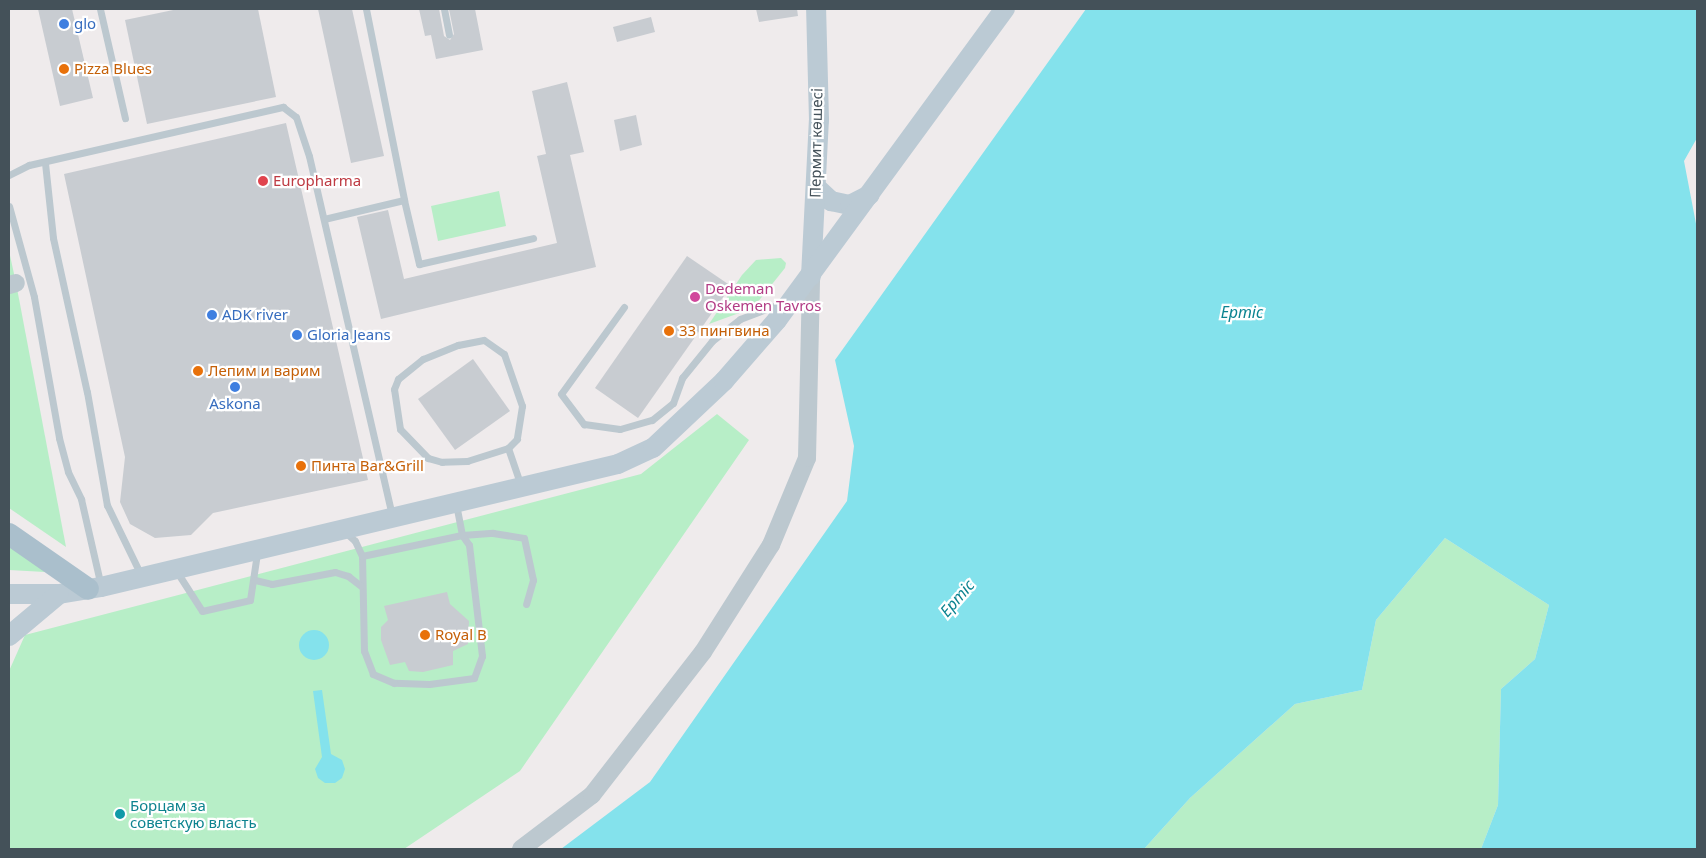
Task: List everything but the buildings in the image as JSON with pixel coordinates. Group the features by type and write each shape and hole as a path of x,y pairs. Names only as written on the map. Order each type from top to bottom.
{"main road":[{"name":"Пермит көшесі","path":"811,276 819,120 816,9"},
{"path":"9,594 59,594 175,570 618,464 653,448 724,382 794,299 1005,9"},
{"path":"816,187 832,201 850,205 870,195"},
{"path":"9,534 94,588"},
{"path":"9,636 59,594"}],"street":[{"path":"521,849 592,795 703,652 771,544 807,458 811,276"}],"lane":[{"path":"100,9 124,118"},
{"path":"366,9 404,200 419,264 533,238"},
{"path":"444,9 450,34"},
{"path":"9,176 29,165 283,107 296,117 304,134 393,518"},
{"path":"44,163 53,238 87,392 107,505 142,577"},
{"path":"324,219 404,200"},
{"path":"9,206 34,297 59,438 68,472 80,499 94,588"},
{"path":"624,307 561,394 584,424 620,429 652,420 674,403 682,378 712,341 740,319 794,299"},
{"path":"484,340 504,354 522,406 521,428 508,448 467,461 442,462 428,458 400,429 394,389 398,379 423,359 458,346 484,340"},
{"path":"508,448 521,486"},
{"path":"343,530 355,541 362,556 361,586 364,651 374,674 394,683 429,684 474,678 482,656 469,545 462,535 456,502"},
{"path":"362,556 462,535 493,532 524,538 533,580 526,604"},
{"path":"175,570 202,611 250,600 255,580 257,550"},
{"path":"255,580 272,584 335,572 348,576 361,586"}],"green space":[{"path":"499,191 506,226 438,241 431,206"},
{"path":"9,251 16,283 66,547 9,508"},
{"path":"781,258 786,263 785,268 753,308 709,324 742,275 756,260"},
{"path":"717,414 749,440 520,771 404,849 9,849 9,671 25,635 641,474"},
{"path":"1445,538 1549,605 1535,659 1501,689 1498,805 1481,849 1144,849 1190,798 1295,704 1362,690 1376,620"},
{"path":"9,541 45,572 9,570"}],"water":[{"name":"Ертіс","path":"1086,9 1697,9 1697,138 1684,161 1697,229 1697,849 1481,849 1498,805 1501,689 1535,659 1549,605 1445,538 1376,620 1362,690 1295,704 1190,798 1144,849 561,849 650,782 847,501 854,446 835,360"},
{"path":"314,630 325,634 329,645 325,656 314,660 303,656 299,645 303,634"},
{"path":"322,690 331,754 342,760 345,769 342,778 335,783 325,783 318,778 315,769 322,757 313,691"}],"place":[{"name":"glo","path":"64,24"},
{"name":"Pizza Blues","path":"64,69"},
{"name":"Europharma","path":"263,181"},
{"name":"Dedeman Oskemen Tavros","path":"695,297"},
{"name":"ADK river","path":"212,315"},
{"name":"33 пингвина","path":"669,331"},
{"name":"Gloria Jeans","path":"297,335"},
{"name":"Лепим и варим","path":"198,371"},
{"name":"Askona","path":"235,387"},
{"name":"Пинта Bar&Grill","path":"301,466"},
{"name":"Royal B","path":"425,635"},
{"name":"Борцам за советскую власть","path":"120,814"}]}
